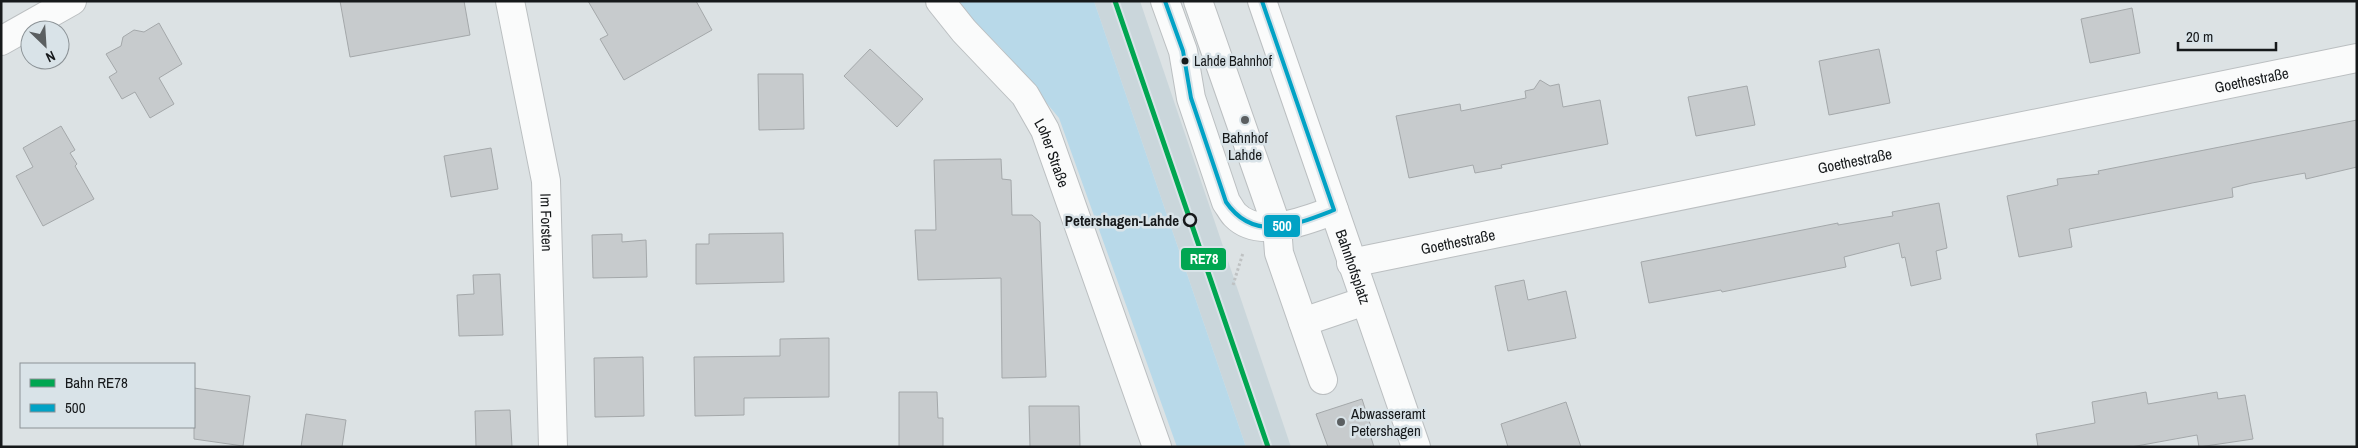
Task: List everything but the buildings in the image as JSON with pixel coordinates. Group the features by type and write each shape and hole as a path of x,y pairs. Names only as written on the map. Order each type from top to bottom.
{"street":[{"path":"1,41 72,1"},
{"name":"Im Forsten","path":"510,1 546,181 553,447"},
{"name":"Loher Straße","path":"940,1 964,31 1025,95 1045,130 1157,447"},
{"path":"1165,1 1183,50 1191,98 1226,202 1236,216 1251,224 1277,227 1296,224 1334,210"},
{"path":"1198,1 1277,227 1279,253 1323,380"},
{"name":"Bahnhofsplatz","path":"1262,1 1416,447"},
{"name":"Goethestraße","path":"1351,263 2357,58"},
{"path":"1303,322 1365,301"}],"shaded area":[{"path":"954,1 1094,1 1246,447 1177,447 1059,118 1001,48"},
{"path":"1094,1 1140,1 1291,447 1246,447"}],"rail line":[{"name":"RE78","path":"1115,1 1268,447"}],"transit line":[{"name":"500","path":"1165,1 1183,51 1191,98 1226,202 1237,215 1249,223 1262,227 1276,227 1305,221 1334,210 1262,1"}],"place":[{"name":"Lahde Bahnhof","path":"1185,61"},
{"name":"Bahnhof Lahde","path":"1245,120"},
{"name":"Petershagen-Lahde","path":"1190,220"},
{"name":"Abwasseramt Petershagen","path":"1341,422"}]}
